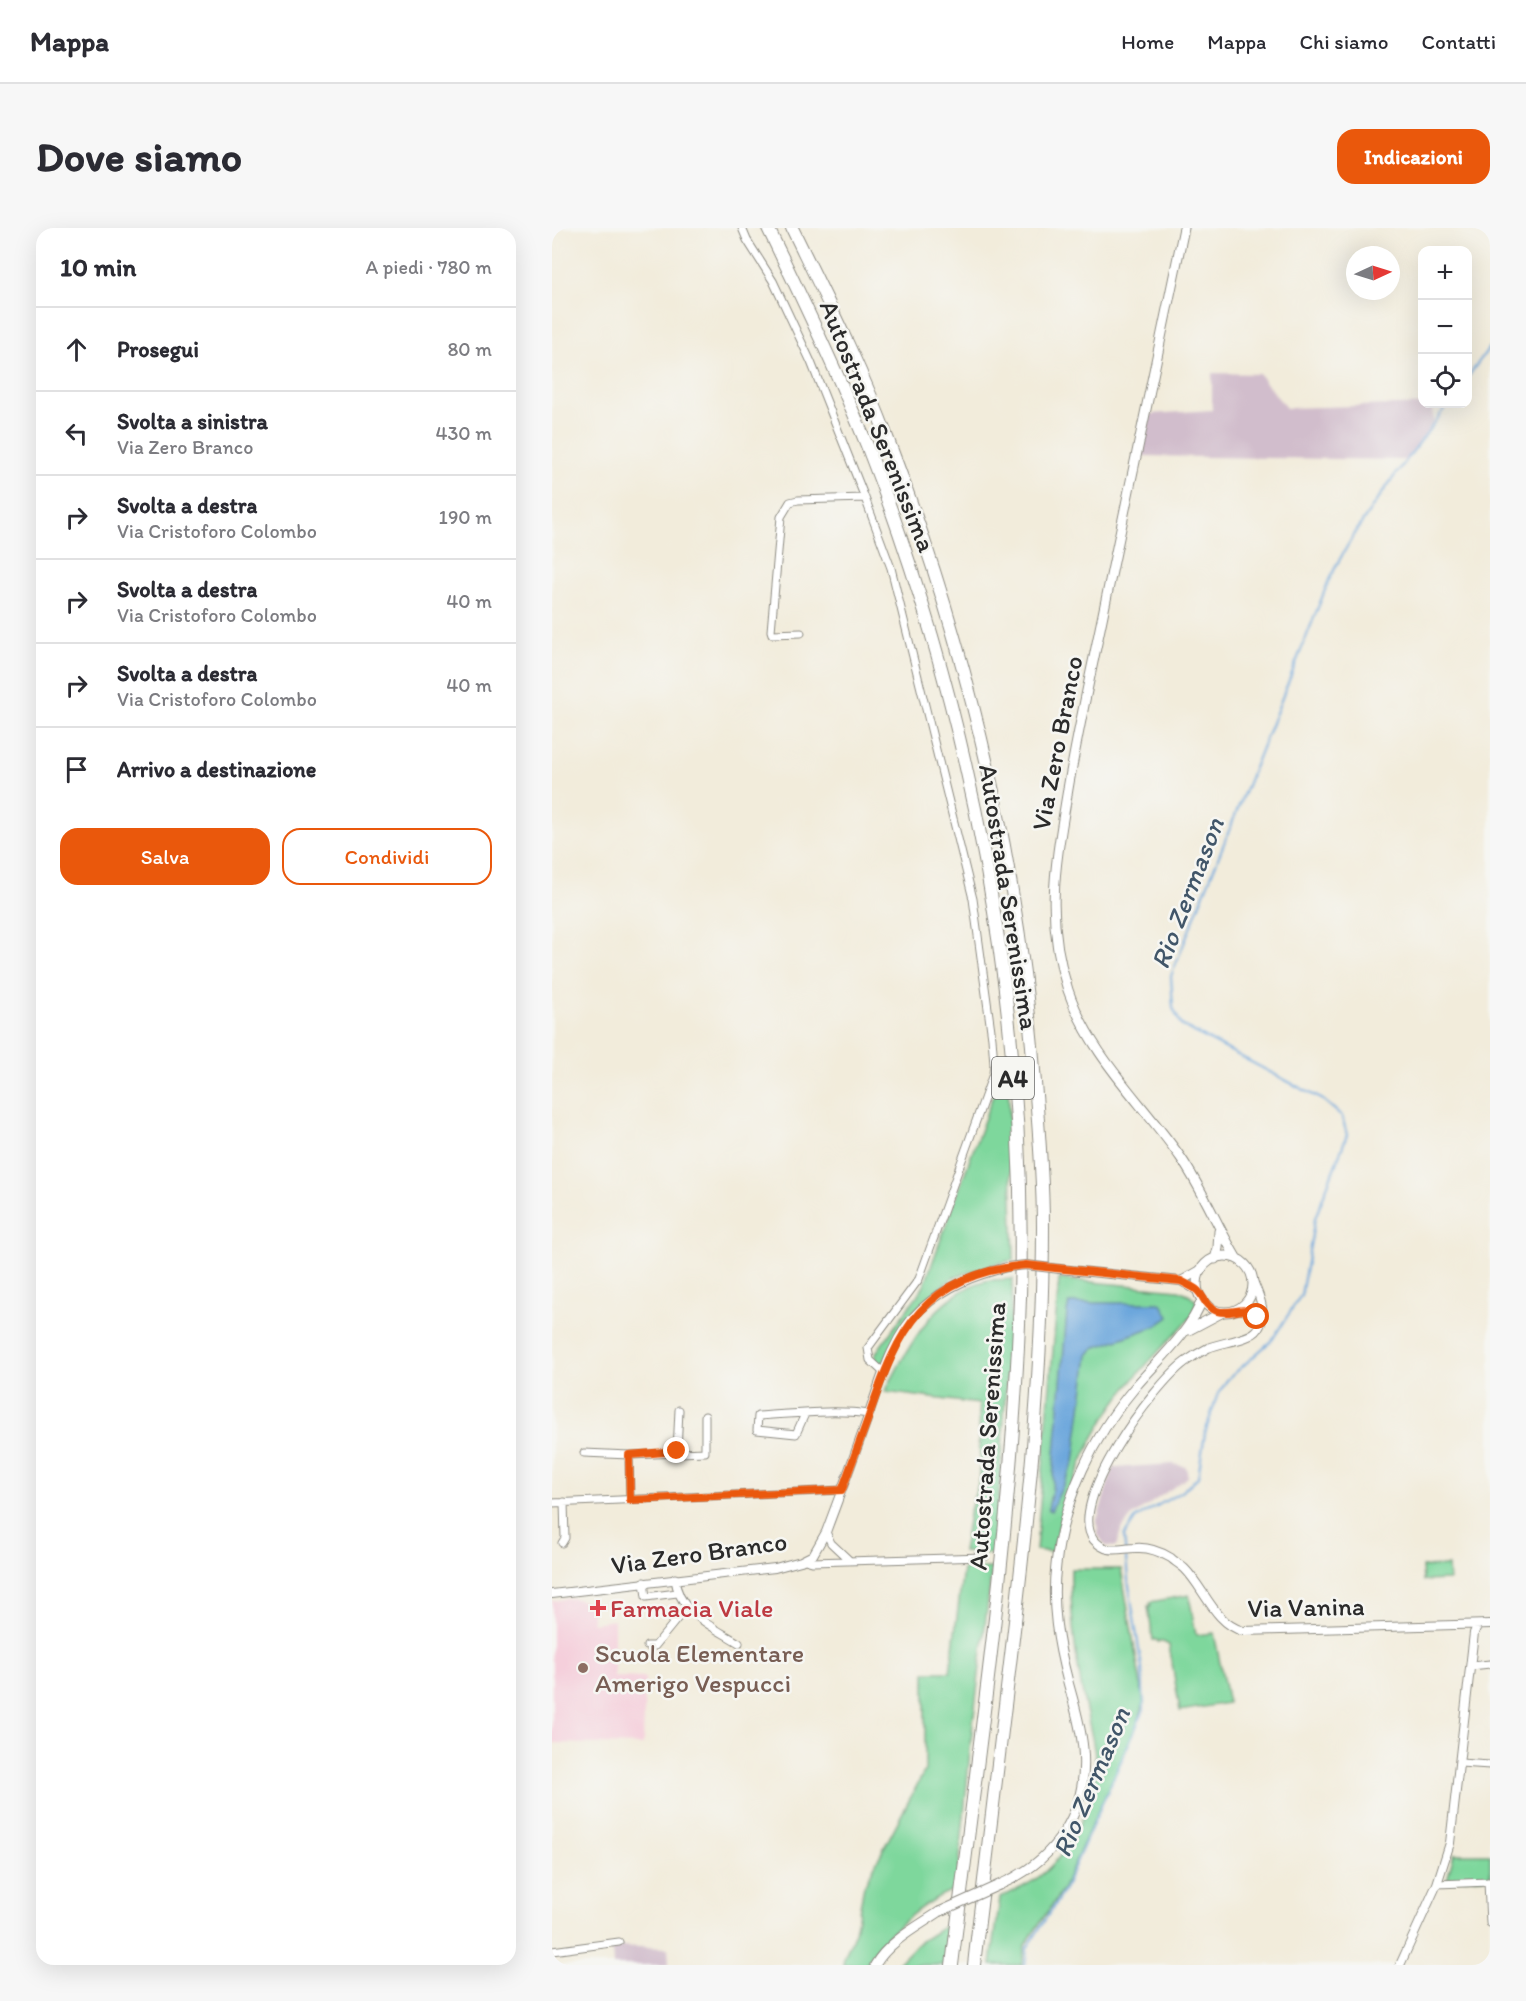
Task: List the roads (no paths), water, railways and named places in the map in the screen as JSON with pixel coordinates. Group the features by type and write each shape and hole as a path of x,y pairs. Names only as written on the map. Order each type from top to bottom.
{"highway":[{"name":"Autostrada Serenissima","path":"768,228 819,334 867,447 916,583 954,715 969,780 990,889 1002,970 1018,1154 1020,1293 1017,1370 1013,1434 993,1633 952,1965"},
{"name":"Autostrada Serenissima","path":"792,228 842,330 887,436 930,555 954,633 995,798 1014,896 1032,1036 1043,1221 1040,1366 1029,1497 974,1965"}],"main road":[{"name":"Via Zero Branco","path":"1184,228 1073,757 1056,860 1053,896 1054,924 1064,974 1085,1030 1107,1065 1181,1158 1237,1259"},
{"path":"875,1965 879,1958 906,1934 939,1912 1026,1872 1053,1848 1069,1824 1081,1788 1083,1749 1060,1647 1055,1604 1055,1568 1059,1538 1066,1512 1092,1451 1108,1423 1194,1319 1200,1295 1198,1280 1202,1269 1215,1258 1219,1244 1219,1229"},
{"path":"1184,1333 1222,1312 1238,1309 1251,1295 1253,1281 1249,1270 1237,1259 1215,1258"},
{"path":"1200,1295 1213,1309 1222,1312"}],"street":[{"path":"742,228 773,281 811,362 866,498 891,568 973,899 994,1064 993,1074 919,1279 868,1348 870,1360 883,1372"},
{"path":"801,633 772,634 771,631 781,517 790,502 798,500 866,498"},
{"name":"Via Zero Branco","path":"552,1593 775,1568 813,1556 826,1532 842,1490 883,1372 901,1336 920,1310 946,1290 971,1277 1007,1267 1026,1265 1181,1281"},
{"path":"1200,1295 1181,1281 1202,1269"},
{"path":"1253,1281 1262,1307 1260,1324"},
{"path":"1238,1309 1254,1313 1260,1324"},
{"name":"Via Vanina","path":"1260,1324 1251,1335 1208,1348 1182,1364 1140,1411 1115,1449 1100,1480 1087,1520 1094,1540 1107,1549 1154,1550 1167,1556 1185,1568 1216,1610 1231,1626 1243,1631 1490,1624"},
{"path":"677,1451 679,1410"},
{"path":"806,1414 796,1434 757,1430 758,1416 806,1414 854,1412 869,1414"},
{"path":"584,1453 629,1455 677,1451 705,1452 705,1416"},
{"path":"629,1455 630,1500"},
{"path":"552,1503 842,1490"},
{"path":"562,1543 565,1538 564,1503"},
{"path":"826,1532 831,1543 849,1560"},
{"path":"805,1560 812,1562 985,1557"},
{"path":"675,1578 677,1593 686,1608 739,1643"},
{"path":"644,1582 646,1597 677,1593"},
{"path":"647,1646 655,1646 686,1608"},
{"path":"1400,1965 1437,1884 1450,1844 1474,1633 1478,1626"},
{"path":"1471,1666 1490,1664"},
{"path":"1460,1763 1490,1765"},
{"path":"1437,1884 1489,1882 1490,1923"},
{"path":"552,1951 619,1942"}],"water":[{"path":"1069,1303 1159,1303 1162,1304 1169,1317 1156,1326 1094,1348 1088,1355 1074,1462 1051,1511 1048,1509 1052,1489"}],"waterway":[{"name":"Rio Zermason","path":"1472,371 1490,346"},
{"name":"Rio Zermason","path":"1025,1965 1027,1948 1063,1892 1144,1709 1142,1668 1128,1580 1124,1536 1136,1518 1181,1492 1198,1477 1205,1433 1217,1396 1227,1380 1272,1340 1301,1295 1315,1218 1347,1135 1342,1116 1323,1100 1181,1025 1173,1008 1171,976 1329,580 1369,511 1445,408"}],"place":[{"name":"Farmacia Viale","path":"598,1608"},
{"name":"Scuola Elementare Amerigo Vespucci","path":"583,1668"}]}
